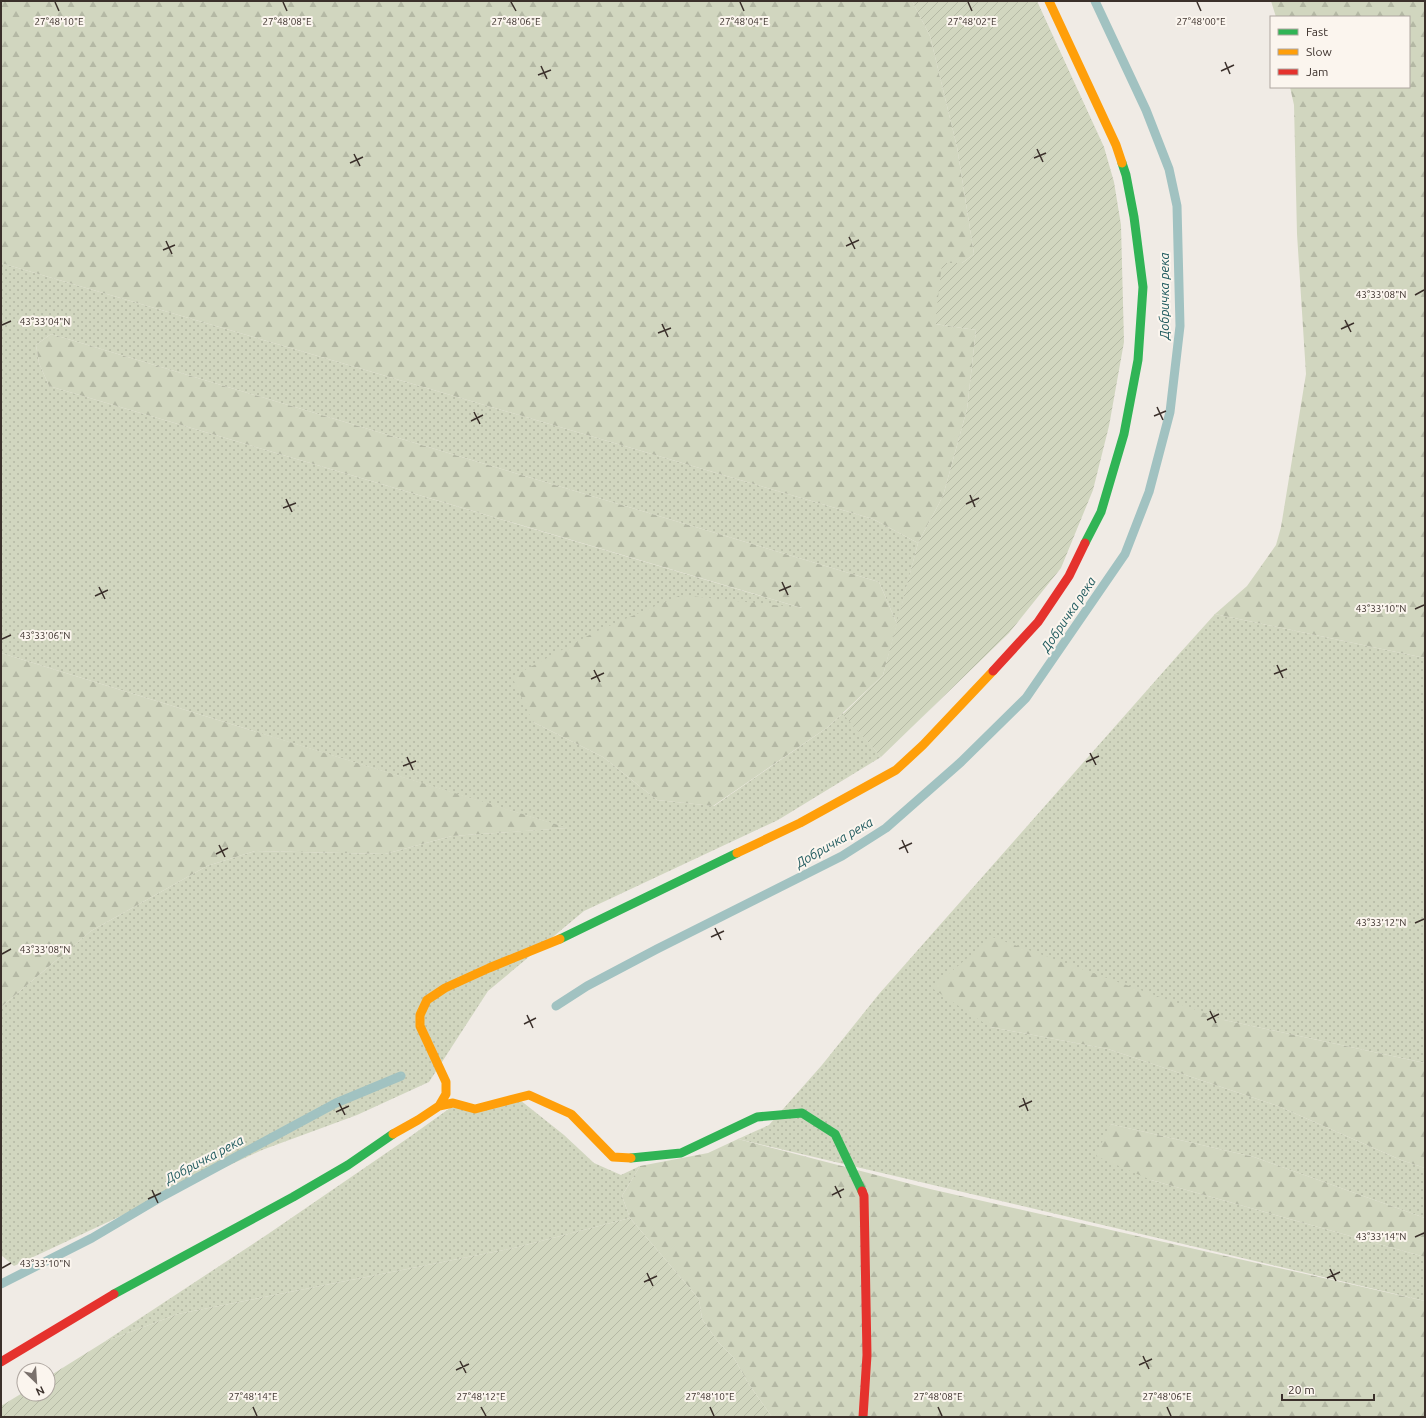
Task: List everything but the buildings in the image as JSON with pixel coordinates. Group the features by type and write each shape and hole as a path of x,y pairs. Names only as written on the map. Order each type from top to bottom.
{"street":[{"path":"439,1106 446,1094 446,1082 420,1026 420,1014 427,1000 445,988 566,937 800,823 896,770 923,745 998,667 1038,622 1069,576 1101,512 1124,434 1138,360 1143,287 1134,217 1126,175 1116,145 1049,1"},
{"path":"1,1362 99,1302 348,1165 400,1129 418,1120 439,1106 453,1103 475,1109 529,1096 571,1114 613,1157 637,1158 681,1153 757,1117 802,1113 835,1134 864,1196 867,1355 863,1417"}],"green space":[{"path":"1,1 912,1 930,36 957,147 974,254 962,263 935,324 976,330 967,409 943,496 918,543 873,519 1,263"},
{"path":"912,1 1037,1 1104,147 1114,182 1121,225 1124,342 1109,426 1093,490 1061,568 1009,633 881,757 843,714 883,675 918,543 943,496 967,409 976,330 935,324 942,263 962,263 974,254 957,147 930,36"},
{"path":"1271,1 1425,1 1425,658 1215,614 1247,586 1276,545 1281,527 1306,374 1297,234 1294,105 1290,88 1410,88 1410,16 1276,16"},
{"path":"1,263 873,519 918,543 897,624 879,582 51,334 36,345 39,363 49,386 805,609 533,722 603,757 657,800 714,806 828,727 843,713 881,757 778,820 584,911 488,991 429,1082 357,1115 262,1150 14,1266 1,1255 1,1007 91,931 207,866 255,851 385,854 452,836 567,828 1,653"},
{"path":"51,334 879,582 897,624 883,675 828,727 713,806 657,800 603,757 533,722 512,677 595,632 681,595 802,608 49,386 39,363 36,345"},
{"path":"1215,614 1425,658 1425,1063 1224,1020 990,1027 1108,1049 1278,1106 1401,1160 1425,1168 1425,1218 1254,1157 1110,1124 1151,1180 1425,1257 1425,1301 738,1139 769,1125 822,1065 879,994"},
{"path":"1,653 568,828 452,836 385,854 255,851 207,866 91,931 1,1007"},
{"path":"992,937 1224,1020 1425,1063 1425,1168 1401,1160 1278,1106 1108,1049 990,1027 932,988"},
{"path":"520,1100 564,1135 594,1163 621,1175 640,1166 622,1196 630,1218 514,1248 178,1314 104,1342 268,1234 450,1108"},
{"path":"1110,1124 1254,1157 1425,1218 1425,1257 1151,1180 1096,1156"},
{"path":"738,1139 930,1189 1425,1301 1425,1417 772,1417 748,1383 734,1358 718,1342 702,1319 699,1299 630,1218 622,1196 640,1166 708,1153"},
{"path":"630,1218 699,1299 702,1319 718,1342 734,1358 748,1383 772,1417 1,1417 1,1406 16,1397 16,1402 56,1402 56,1372 104,1342 178,1314 514,1248"}],"waterway":[{"name":"Добричка река","path":"556,1006 587,986 657,949 842,856 886,828 961,762 1026,698 1125,554 1149,492 1170,412 1180,326 1177,206 1169,169 1146,110 1095,1"},
{"name":"Добричка река","path":"1,1284 92,1238 163,1196 336,1103 401,1076"}],"traffic: fast":[{"path":"1085,543 1101,512 1124,434 1138,360 1143,287 1134,217 1126,175 1122,163"},
{"path":"560,939 737,853"},
{"path":"631,1158 681,1153 757,1117 802,1113 835,1134 862,1191"},
{"path":"114,1294 293,1197 348,1165 393,1134"}],"traffic: slow":[{"path":"1049,1 1116,145 1122,163"},
{"path":"737,853 800,823 896,770 923,745 993,671"},
{"path":"393,1134 439,1106 446,1094 446,1082 420,1026 420,1015 427,1000 445,988 560,939"},
{"path":"439,1106 453,1103 475,1109 529,1095 571,1114 613,1157 631,1158"}],"traffic: jam":[{"path":"993,671 1038,622 1069,576 1085,543"},
{"path":"862,1191 864,1196 867,1355 863,1417"},
{"path":"1,1362 114,1294"}]}
